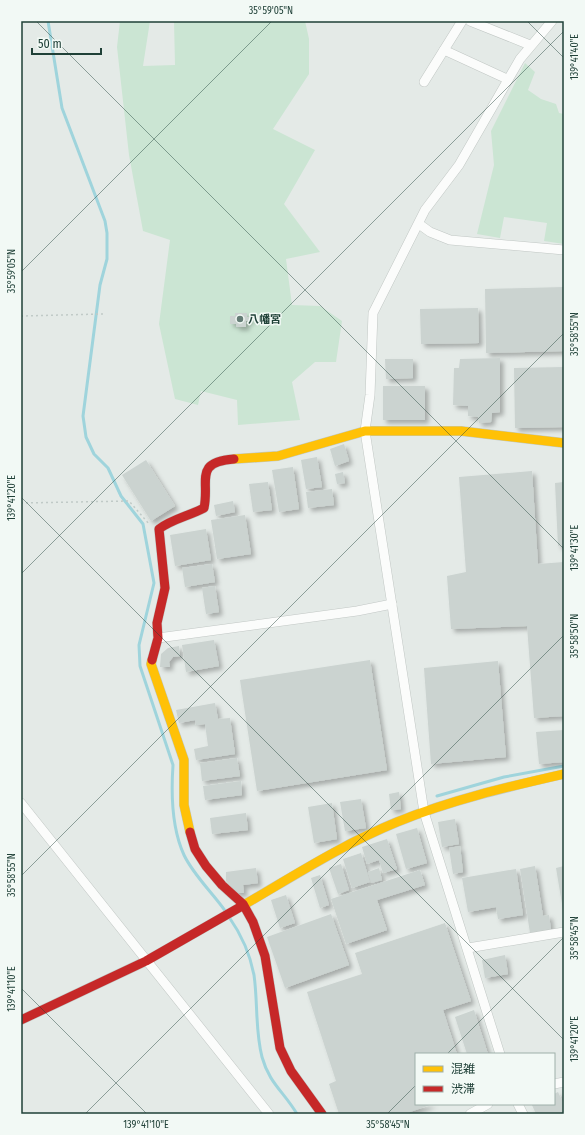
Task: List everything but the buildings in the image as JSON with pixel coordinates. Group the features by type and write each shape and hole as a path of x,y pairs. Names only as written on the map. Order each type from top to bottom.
{"street":[{"path":"424,82 462,21"},
{"path":"470,21 530,45"},
{"path":"500,1053 468,948 431,838 424,812 365,431 370,395 373,313 425,210 459,165 507,79 530,45 552,21"},
{"path":"444,50 507,79"},
{"path":"419,224 430,232 450,240 564,250"},
{"path":"322,1114 292,1071 280,1048 265,956 253,922 242,904 222,885 206,866 195,849 189,830 184,805 184,760 151,664 158,638 157,623 165,588 159,529 167,523 191,515 204,508 207,494 204,480 208,468 219,460 278,456 365,431 461,431 564,443"},
{"path":"158,638 335,614 392,604"},
{"path":"21,1020 146,961 242,904 337,851 397,822 484,792 564,774"},
{"path":"21,803 269,1114"},
{"path":"468,948 564,932"},
{"path":"470,1114 486,1105"},
{"path":"518,1105 523,1114"}],"path":[{"path":"21,316 103,314"},
{"path":"21,503 129,501 147,522 159,529"}],"green space":[{"path":"120,21 150,21 143,66 175,65 174,21 305,21 309,39 309,74 273,129 315,150 284,204 320,252 286,259 292,305 320,306 342,321 336,362 315,362 292,382 300,420 238,425 237,400 201,391 198,405 175,399 159,324 170,240 143,231 129,155 117,47"},
{"path":"525,63 535,72 528,90 541,99 556,104 559,113 564,114 564,244 544,241 547,223 504,217 500,238 477,234 494,165 491,131"}],"waterway":[{"path":"48,21 62,108 105,221 107,233 107,259 100,285 83,416 86,437 94,454 108,468 121,496 143,524 154,583 139,645 140,666 173,765 173,811 180,845 188,863 226,912"},
{"path":"437,796 504,777 564,766"},
{"path":"229,917 244,944 254,975 258,1037 265,1066 273,1081 297,1114"}],"traffic: slow":[{"path":"234,459 278,456 365,431 461,431 564,443"},
{"path":"152,660 151,664 184,760 184,805 190,832"},
{"path":"242,906 357,840 397,822 438,807 500,789 564,774"}],"traffic: jam":[{"path":"152,660 158,638 157,623 165,588 159,529 169,523 204,508 205,481 208,469 213,464 234,459"},
{"path":"190,832 195,849 206,866 222,885 243,904 253,922 265,956 280,1048 291,1071 322,1114"},
{"path":"21,1020 146,961 242,906"}],"place":[{"name":"八幡宮","path":"240,319"}]}
